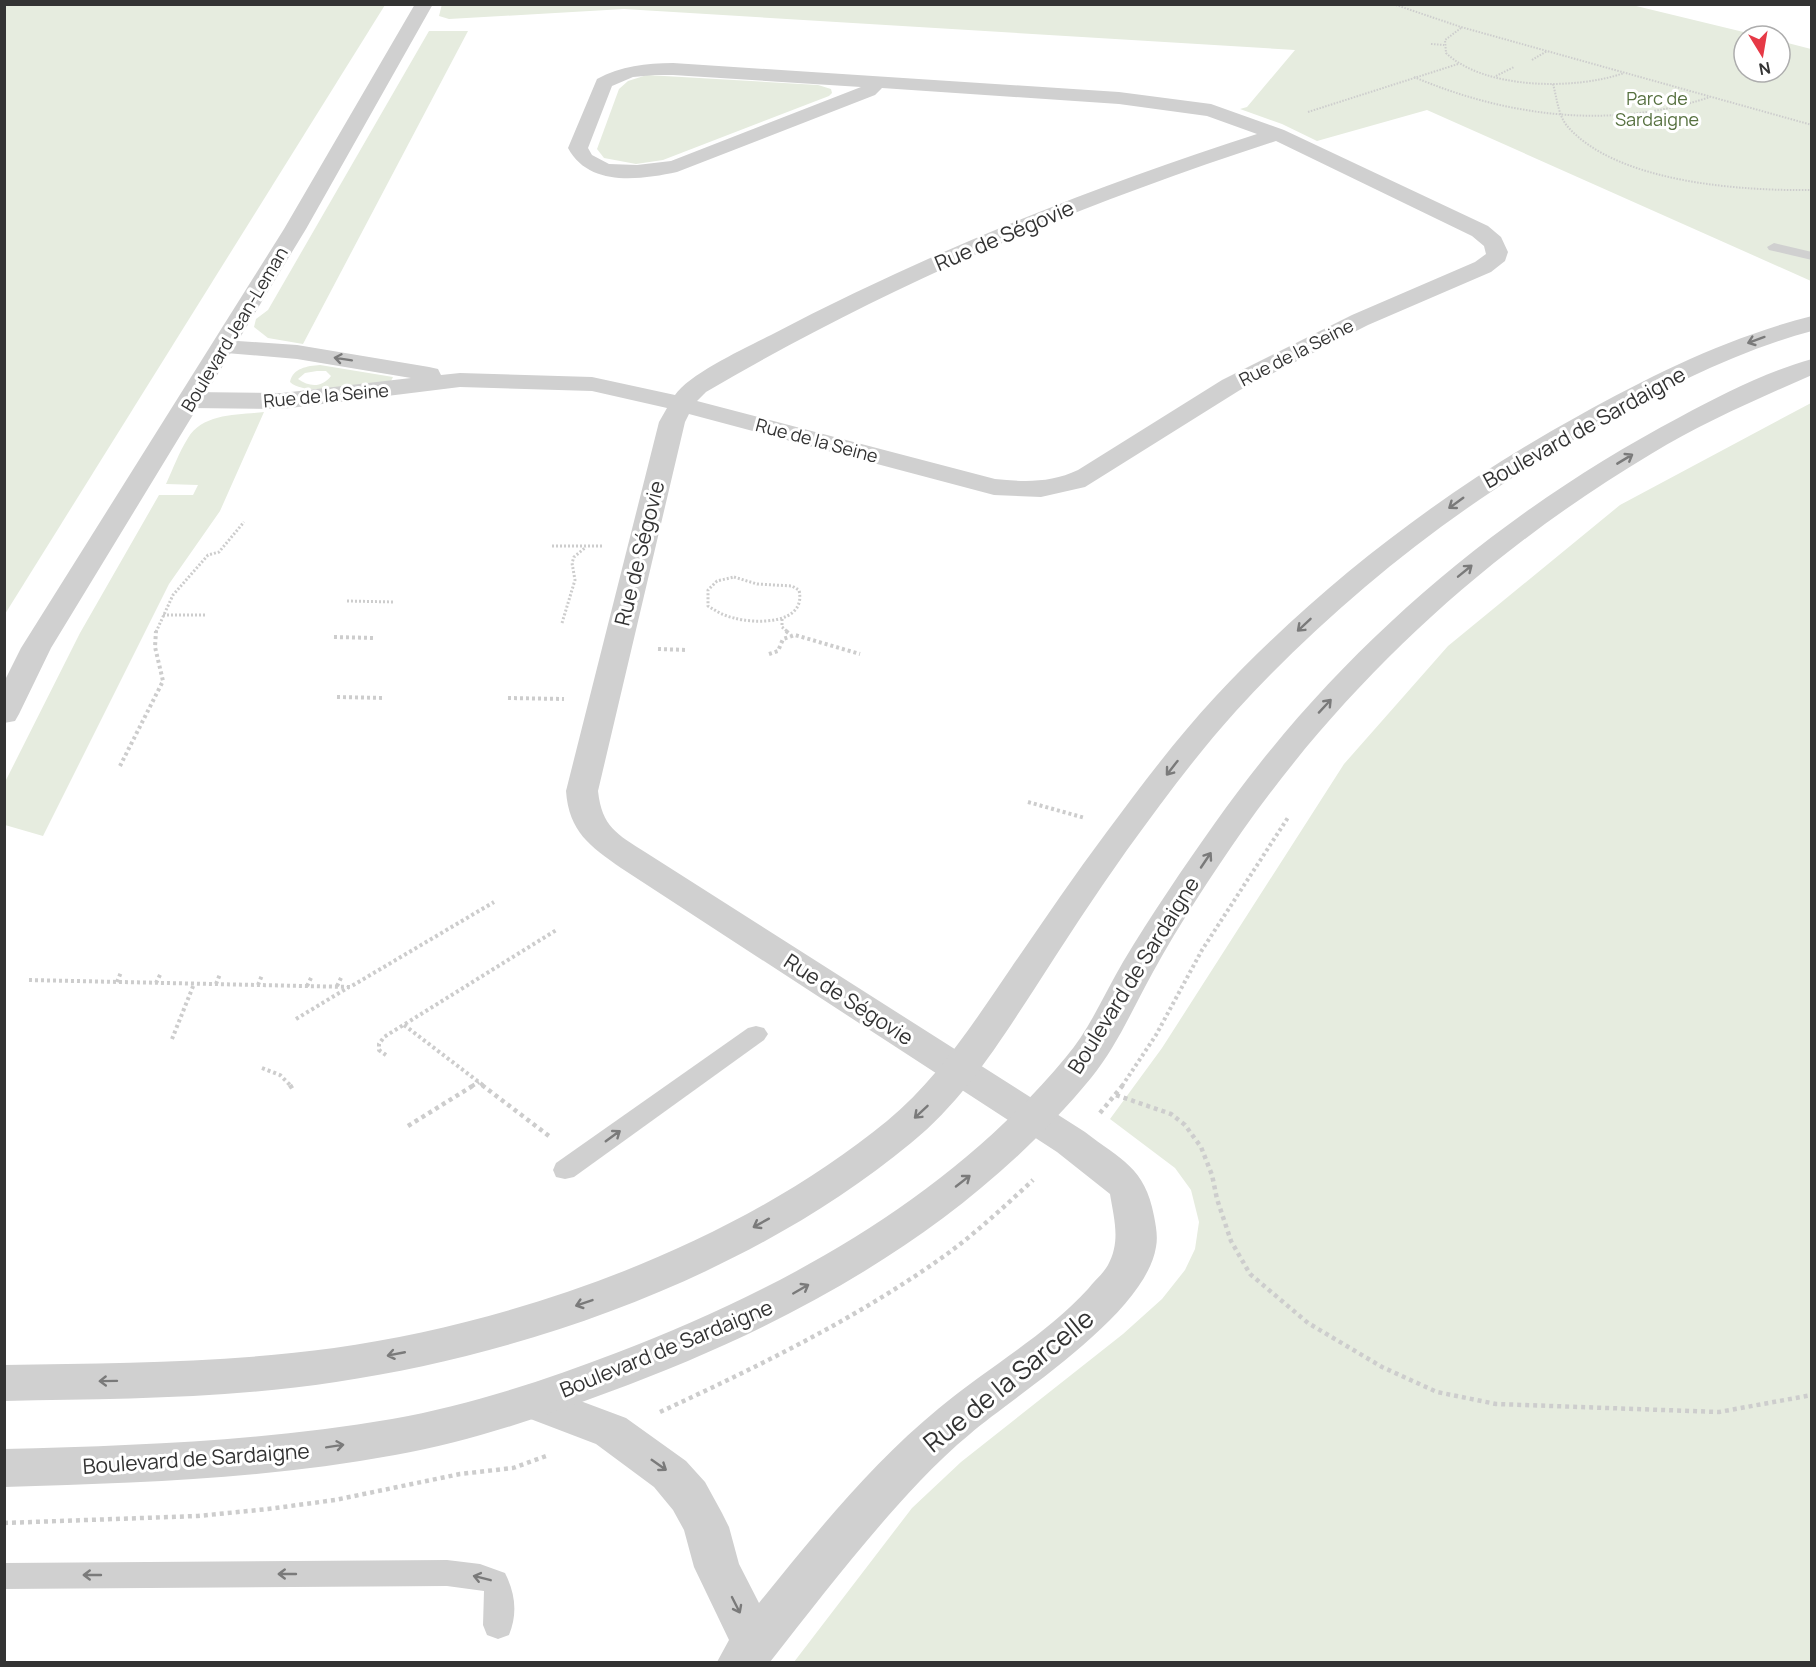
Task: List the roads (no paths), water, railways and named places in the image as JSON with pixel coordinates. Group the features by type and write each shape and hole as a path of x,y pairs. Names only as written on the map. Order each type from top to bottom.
{"street":[{"name":"Boulevard Jean-Leman","path":"4,714 36,648 296,229 424,4"},
{"name":"Rue de la Seine","path":"223,347 297,352 460,380 592,384 681,404 994,487 1036,490 1073,484 1194,406 1269,365 1400,301 1483,267 1497,256 1498,250 1495,244 1480,231 1277,134 1226,114 1162,102 877,82 673,69 635,71 604,83 578,148 585,160 603,168 631,172 661,170 677,166 868,91 877,82"},
{"name":"Rue de Ségovie","path":"1034,1117 633,860 604,840 589,826 582,809 582,791 669,432 681,404 692,391 845,307 943,260 1100,195 1277,134"},
{"name":"Boulevard de Sardaigne","path":"4,1383 178,1379 339,1364 413,1351 543,1316 635,1284 713,1248 788,1208 865,1158 901,1130 934,1099 960,1068 1110,850 1176,762 1240,689 1327,604 1418,529 1492,477 1560,436 1694,366 1753,341 1812,323"},
{"name":"Boulevard de Sardaigne","path":"4,1468 210,1461 312,1450 467,1421 535,1402 716,1332 784,1299 859,1255 908,1223 968,1177 1034,1117 1079,1067 1181,897 1259,784 1306,727 1402,627 1462,574 1517,530 1607,470 1727,403 1812,366"},
{"name":"Rue de la Seine","path":"191,400 282,401 460,380"},
{"name":"Boulevard Jean-Leman","path":"4,684 36,648"},
{"name":"Rue de la Sarcelle","path":"748,1653 819,1564 904,1467 953,1422 1085,1320 1112,1292 1131,1263 1136,1249 1136,1221 1130,1194 1124,1183 1034,1117"},
{"name":"Rue de la Sarcelle","path":"535,1402 611,1431 670,1473 689,1496 706,1527 717,1567 748,1653"}],"lane":[{"path":"1774,247 1812,256"},
{"path":"565,1170 756,1034"},
{"path":"4,1576 447,1573 480,1576 495,1582 500,1594 498,1625"}],"park label":[{"name":"Parc de Sardaigne","path":"1657,108"}]}
